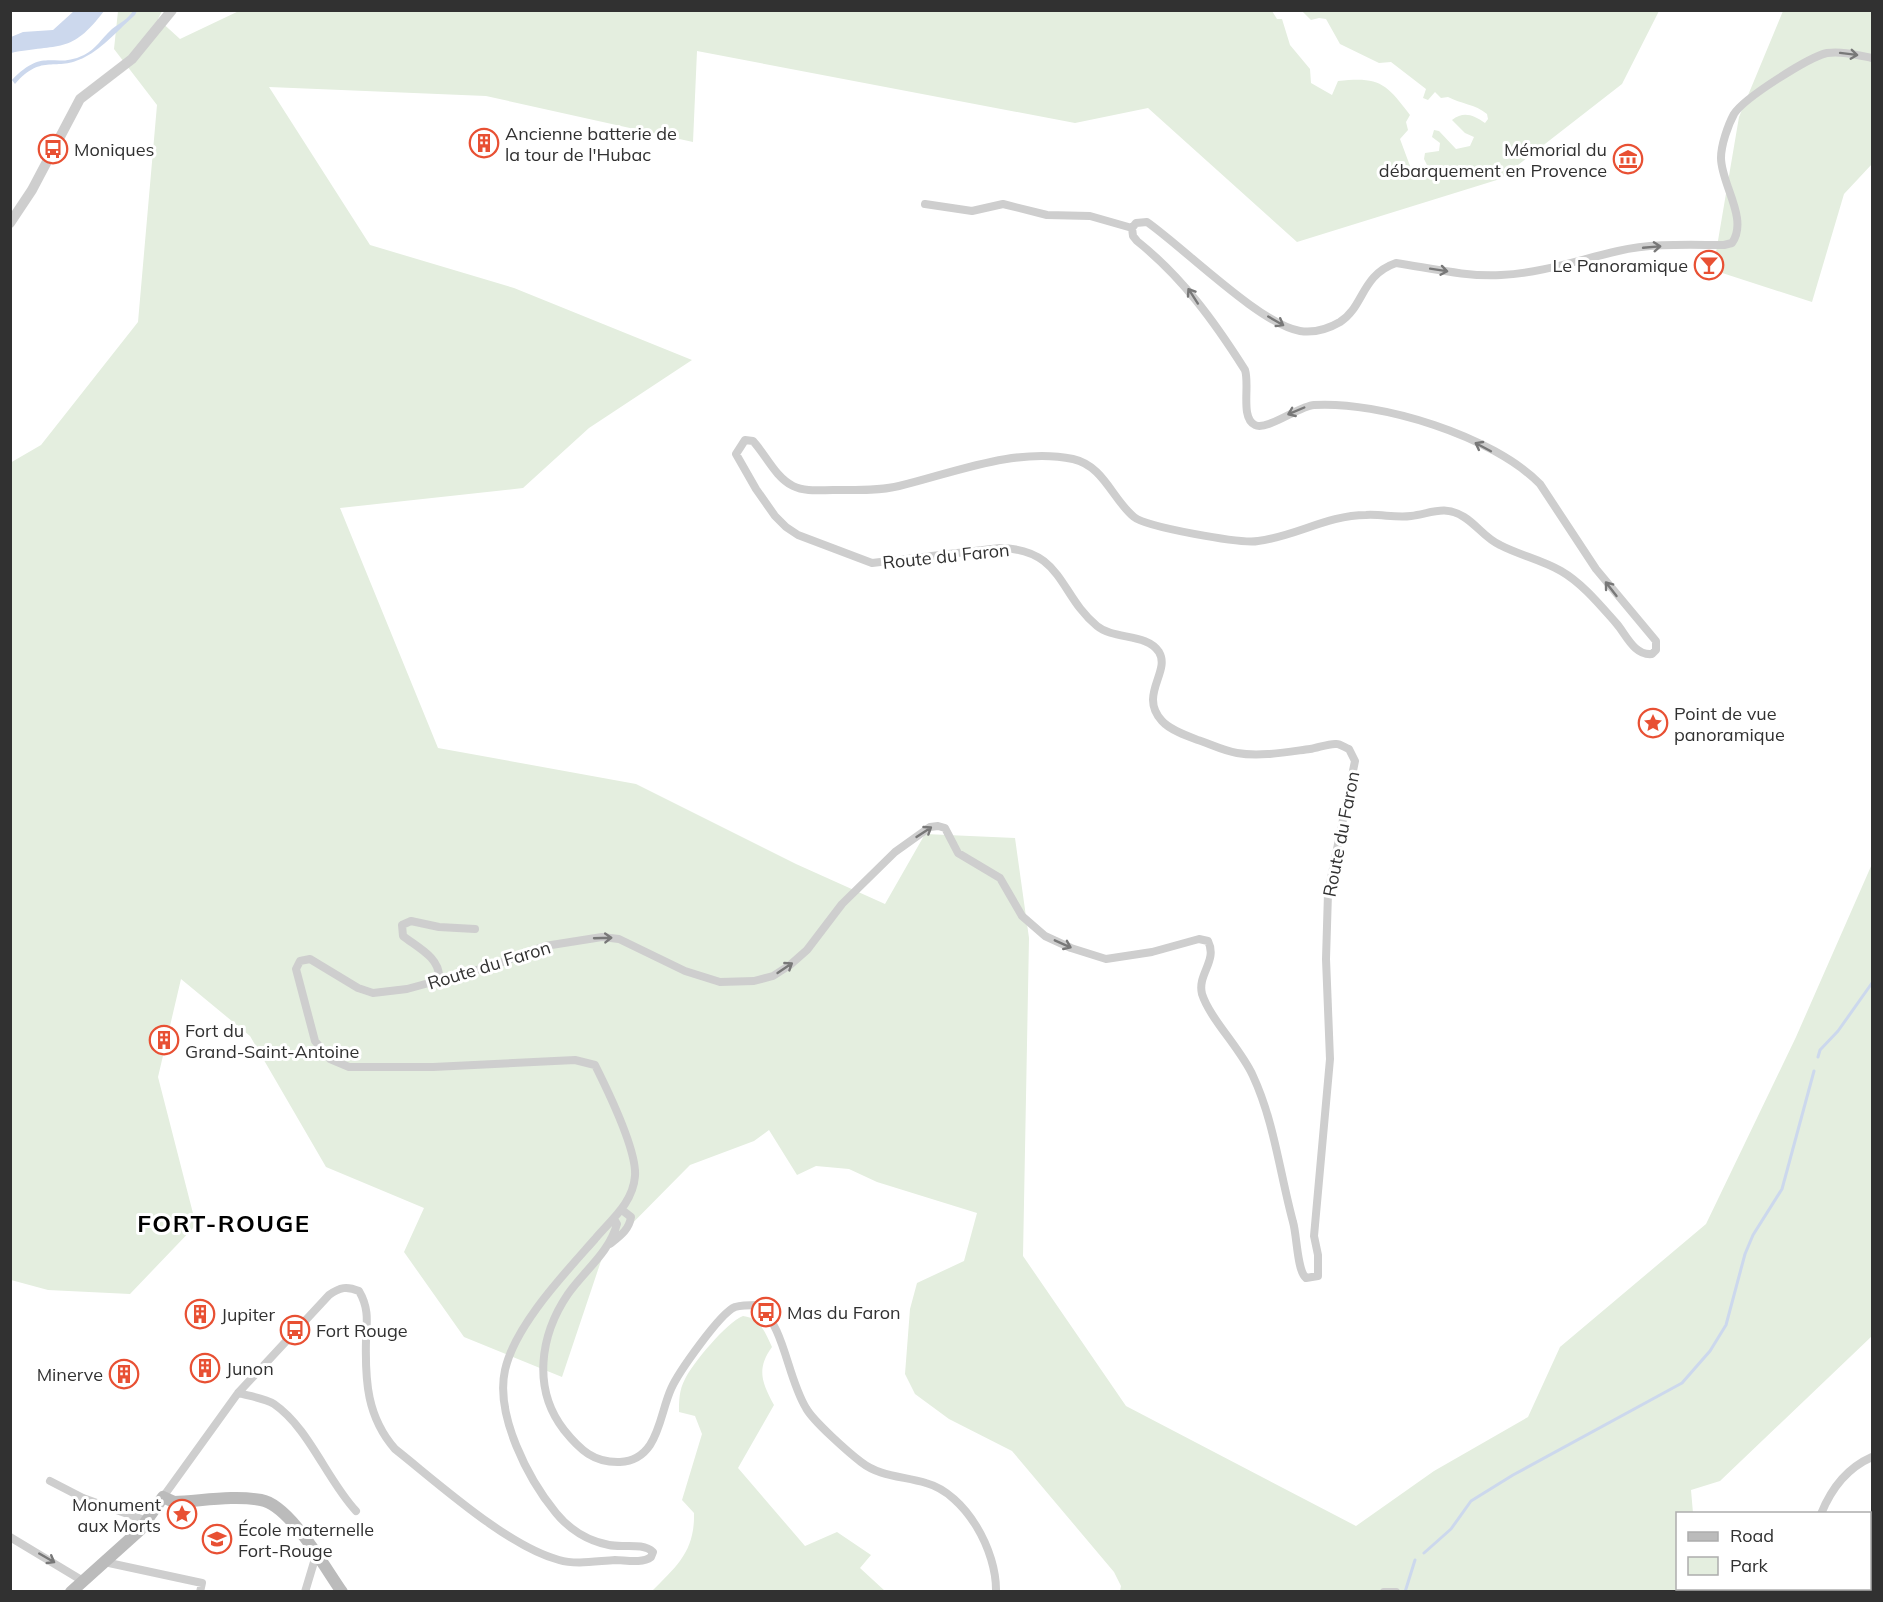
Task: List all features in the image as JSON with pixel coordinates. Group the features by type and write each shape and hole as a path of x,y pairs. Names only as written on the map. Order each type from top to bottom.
{"main road":[{"path":"71,1592 147,1521 163,1497 174,1502 252,1500 270,1503 281,1511 319,1558 342,1592"}],"street":[{"path":"10,223 32,190 82,96 132,59 172,10"},
{"path":"925,204 972,211 1003,204 1047,215 1090,216 1132,228 1136,223 1146,222 1235,293 1276,321 1300,331 1323,330 1345,318 1372,277 1383,267 1396,263 1480,276 1503,275 1546,271 1620,250 1732,243 1735,238 1737,219 1721,158 1734,114 1751,97 1825,53 1846,52 1872,58"},
{"name":"Route du Faron","path":"622,1210 633,1188 636,1168 629,1145 595,1065 575,1060 433,1067 349,1067 330,1059 315,1041 296,969 300,962 310,959 358,988 373,993 407,989 495,965 545,946 602,937 620,939 685,971 720,982 754,981 773,976 790,965 807,950 842,904 895,852 930,827 938,826 945,828 958,853 1000,878 1022,916 1045,936 1071,948 1106,959 1152,952 1199,939 1208,941 1212,956 1204,974 1202,993 1252,1074 1271,1130 1298,1240 1300,1269 1306,1278 1318,1276 1318,1255 1314,1236 1330,1059 1326,960 1328,893 1355,761 1349,749 1337,744 1280,752 1237,753 1188,736 1163,722 1155,711 1152,700 1161,655 1155,647 1136,639 1103,631 1083,611 1047,561 1021,548 1000,548 872,563 798,535 775,516 738,459 736,454 746,440 753,441 786,482 810,490 896,487 946,471 999,460 1073,459 1090,466 1104,478 1113,494 1135,518 1155,526 1241,541 1257,542 1300,528 1365,514 1408,517 1435,509 1446,510 1466,518 1498,545 1570,577 1598,604 1641,654 1652,654 1657,645 1650,633 1639,624 1596,569 1540,484 1529,473 1511,462 1460,435 1420,420 1375,411 1312,405 1275,422 1260,426 1254,425 1247,419 1248,381 1245,369 1188,289 1175,273 1137,241 1133,236 1132,228"},
{"path":"439,979 440,972 433,958 403,936 402,925 411,921 439,927 475,929"},
{"path":"163,1497 238,1393 329,1295 338,1288 349,1287 359,1291 368,1312 366,1354 368,1398 376,1424 394,1449 492,1524 541,1553 560,1560 580,1562 647,1560 653,1552 650,1549 608,1545 592,1540 571,1528 557,1515 518,1450 504,1401 505,1370 531,1316 561,1277 622,1210 631,1217 630,1224 623,1234 608,1245 568,1294 549,1332 544,1353 542,1371 550,1404 561,1425 584,1453 597,1460 612,1462 626,1462 641,1454 659,1432 671,1390 681,1372 721,1319 736,1307 758,1305 771,1318 807,1410 862,1463 882,1474 942,1489 956,1499 976,1528 992,1564 996,1592"},
{"path":"608,1245 617,1224 614,1219"},
{"path":"238,1393 273,1403 293,1423 345,1499 356,1511"},
{"path":"1822,1512 1830,1492 1852,1470 1872,1457"},
{"path":"50,1481 83,1498 147,1521"},
{"path":"10,1537 83,1581"},
{"path":"305,1592 314,1562 319,1558"},
{"path":"105,1559 109,1563 202,1583 200,1592"},
{"path":"1384,1592 1396,1592"}],"green space":[{"path":"241,10 1272,11 1277,19 1282,19 1290,45 1310,69 1311,83 1332,95 1338,81 1372,81 1394,95 1410,115 1406,122 1408,130 1400,139 1413,174 1427,174 1429,169 1424,159 1425,153 1439,151 1440,143 1432,137 1434,130 1439,131 1456,149 1470,146 1474,137 1465,133 1452,120 1468,115 1485,123 1488,119 1487,114 1478,108 1448,97 1441,98 1435,92 1428,100 1423,98 1426,89 1391,62 1379,63 1340,44 1326,19 1311,20 1302,11 1659,11 1622,84 1500,179 1297,242 1148,108 1075,123 697,51 693,142 486,96 269,87 370,245 514,288 692,360 589,428 523,488 340,508 438,748 636,784 796,864 885,904 925,834 1015,838 1029,938 1023,1256 1126,1406 1356,1526 1434,1471 1528,1417 1560,1347 1706,1224 1796,1037 1872,864 1872,1336 1720,1481 1691,1490 1693,1512 1676,1512 1676,1590 1696,1591 1120,1591 1121,1586 1114,1572 1012,1451 949,1419 915,1394 905,1374 910,1309 917,1283 964,1261 977,1213 877,1182 849,1169 816,1166 797,1175 769,1130 754,1141 690,1165 604,1252 562,1377 464,1337 404,1252 424,1208 326,1167 250,1036 181,979 158,1077 196,1225 130,1294 48,1290 11,1280 10,463 41,445 138,322 157,105 114,49 118,11 162,11 158,19 180,39"},
{"path":"1783,11 1872,11 1872,164 1844,194 1812,302 1713,270 1739,117"},
{"path":"743,1316 758,1323 772,1347 764,1362 762,1376 774,1405 738,1468 805,1546 837,1532 871,1555 860,1568 885,1591 652,1591 683,1557 694,1526 694,1513 682,1500 702,1434 695,1416 679,1412 682,1387 702,1354 728,1326"}],"water":[{"path":"74,11 104,11 82,35 73,41 53,47 11,53 11,37 23,32 53,30"},
{"path":"133,11 137,11 135,15 105,43 85,57 34,69 15,84 12,80 23,70 41,61 73,59 84,55"}],"waterway":[{"path":"1818,1057 1820,1050 1838,1031 1872,983"},
{"path":"1424,1553 1451,1529 1471,1501 1513,1475 1682,1383 1710,1351 1726,1325 1745,1254 1753,1235 1782,1189 1814,1071"},
{"path":"1405,1592 1415,1560"}],"place":[{"name":"Ancienne batterie de la tour de l'Hubac","path":"484,143"},
{"name":"Moniques","path":"53,149"},
{"name":"Mémorial du débarquement en Provence","path":"1628,159"},
{"name":"Le Panoramique","path":"1709,265"},
{"name":"Point de vue panoramique","path":"1653,723"},
{"name":"Fort du Grand-Saint-Antoine","path":"164,1040"},
{"name":"Mas du Faron","path":"766,1312"},
{"name":"Jupiter","path":"200,1314"},
{"name":"Fort Rouge","path":"295,1330"},
{"name":"Junon","path":"205,1368"},
{"name":"Minerve","path":"124,1374"},
{"name":"Monument aux Morts","path":"182,1514"},
{"name":"École maternelle Fort-Rouge","path":"217,1539"}],"district":[{"name":"FORT-ROUGE","path":"224,1223"}]}
